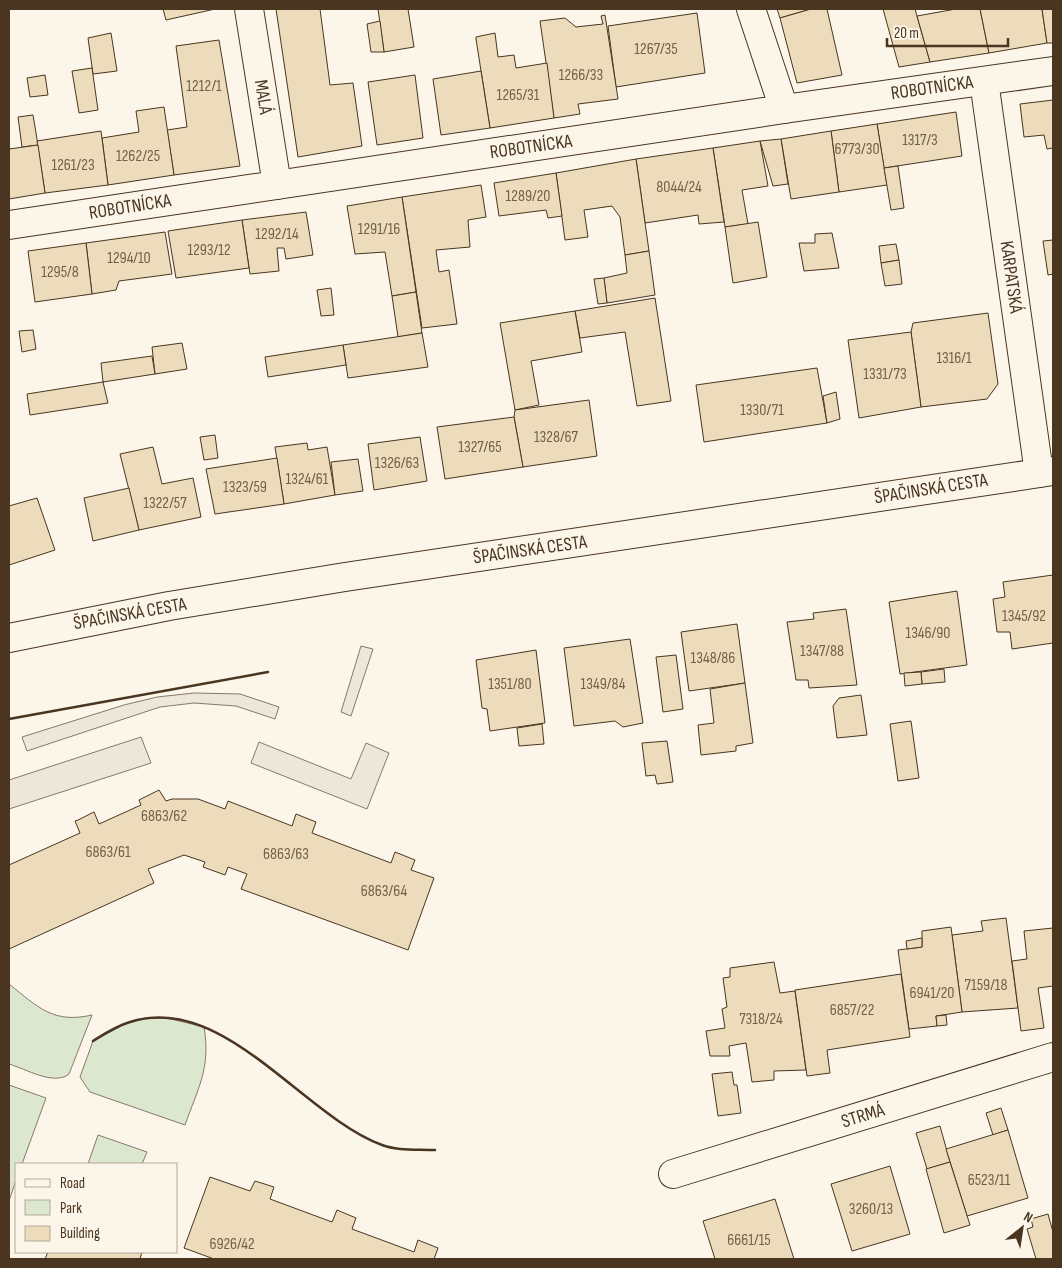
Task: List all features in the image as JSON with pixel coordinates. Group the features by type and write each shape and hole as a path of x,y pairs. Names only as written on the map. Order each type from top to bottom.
{"street":[{"name":"MALÁ","path":"249,9 277,184"},
{"path":"752,9 784,109"},
{"name":"ROBOTNÍCKA","path":"9,225 784,109 1053,71"},
{"name":"KARPATSKÁ","path":"984,81 1046,472"},
{"name":"ŠPAČINSKÁ CESTA","path":"9,638 168,606 345,577 1046,472"},
{"name":"STRMÁ","path":"673,1174 1053,1057"}],"green space":[{"path":"9,984 47,1012 67,1017 92,1015 69,1074 56,1078 48,1077 9,1064"},
{"path":"145,1018 167,1018 204,1027 206,1054 202,1078 185,1125 90,1092 80,1077 93,1041 129,1022"},
{"path":"9,1085 46,1098 22,1163 15,1163 15,1183 9,1201"},
{"path":"98,1135 147,1152 142,1163 88,1163"}],"shaded area":[{"path":"361,646 373,649 351,716 341,712"},
{"path":"194,693 240,694 279,707 275,719 236,706 194,703 160,707 27,751 22,737 124,705 157,697"},
{"path":"141,737 151,763 9,809 9,780"},
{"path":"259,742 351,779 366,743 389,753 367,809 251,763"}],"building":[{"path":"163,9 215,9 166,20"},
{"path":"276,9 320,9 330,85 353,83 362,146 298,157"},
{"path":"378,9 408,9 414,47 384,52"},
{"path":"777,9 811,9 780,18"},
{"path":"811,9 827,9 842,75 797,83 780,18"},
{"path":"883,9 915,9 930,62 899,67"},
{"path":"956,9 980,9 989,53 930,62 917,16"},
{"path":"980,9 1042,9 1047,43 989,53"},
{"path":"1042,9 1053,9 1053,43 1047,43"},
{"path":"697,13 705,73 616,87 608,26"},
{"path":"605,15 618,99 578,104 580,114 554,118 540,21 565,18 576,27 603,24 601,16"},
{"path":"380,21 384,52 371,52 367,24"},
{"path":"111,33 117,71 93,74 88,38"},
{"path":"495,33 498,57 514,55 516,68 547,63 554,118 490,128 476,37"},
{"path":"219,40 240,166 174,175 167,130 187,127 176,46"},
{"path":"92,68 98,110 79,113 72,71"},
{"path":"481,71 490,128 441,135 433,79"},
{"path":"45,75 48,95 30,97 27,78"},
{"path":"415,75 423,138 377,145 368,82"},
{"path":"1053,100 1053,148 1047,149 1044,135 1024,137 1020,104"},
{"path":"164,107 174,175 108,185 102,138 139,132 136,111"},
{"path":"956,112 962,156 884,168 877,124"},
{"path":"33,115 38,145 22,147 18,117"},
{"path":"877,124 887,185 839,192 831,131"},
{"path":"101,131 108,185 45,193 37,141"},
{"path":"831,131 839,192 791,199 781,139"},
{"path":"781,139 788,184 773,186 760,141"},
{"path":"760,141 768,186 742,190 748,224 725,227 713,148"},
{"path":"38,145 45,193 9,199 9,149"},
{"path":"713,148 724,222 699,224 698,215 645,223 636,159"},
{"path":"636,159 649,251 625,255 620,217 612,206 584,210 588,237 565,240 556,173"},
{"path":"898,166 904,208 891,210 884,168"},
{"path":"556,173 562,216 548,218 546,210 499,216 494,183"},
{"path":"481,185 486,217 468,220 470,247 436,250 439,272 449,270 457,324 422,328 402,197"},
{"path":"402,197 416,292 392,296 385,252 355,254 347,206"},
{"path":"306,212 313,255 286,259 284,248 277,248 279,271 250,274 242,220"},
{"path":"242,220 249,268 176,278 168,231"},
{"path":"758,222 767,277 733,283 725,227"},
{"path":"165,232 172,274 119,281 116,290 92,294 86,243"},
{"path":"832,233 839,268 804,271 799,243 815,243 815,234"},
{"path":"1053,240 1053,274 1048,275 1043,241"},
{"path":"86,243 92,294 35,302 28,251"},
{"path":"896,244 899,260 881,263 879,246"},
{"path":"649,251 655,295 607,303 604,278 627,273 625,255"},
{"path":"899,260 902,284 885,286 881,263"},
{"path":"604,278 607,303 598,304 594,279"},
{"path":"331,288 334,315 321,316 317,290"},
{"path":"416,292 422,333 398,337 392,296"},
{"path":"655,298 671,401 637,406 625,332 580,338 575,311"},
{"path":"575,311 582,352 531,361 539,405 515,410 500,323"},
{"path":"988,313 998,384 987,399 921,407 911,332 913,323"},
{"path":"33,330 36,349 22,352 19,331"},
{"path":"911,332 921,407 859,418 848,340"},
{"path":"422,333 428,367 348,378 343,345"},
{"path":"182,343 187,369 155,374 152,347"},
{"path":"343,345 346,365 268,377 265,357"},
{"path":"152,356 155,374 103,382 101,363"},
{"path":"817,368 827,423 704,442 696,385"},
{"path":"103,382 108,403 30,415 27,394"},
{"path":"836,392 840,419 827,423 823,396"},
{"path":"589,400 597,456 523,467 514,417 515,410"},
{"path":"514,417 523,467 445,479 437,427"},
{"path":"215,435 218,458 204,460 200,437"},
{"path":"420,437 427,481 374,490 368,444"},
{"path":"307,443 308,450 327,447 335,495 284,504 275,447"},
{"path":"153,447 162,484 193,478 201,517 139,530 120,454"},
{"path":"277,458 284,504 215,514 206,469"},
{"path":"358,459 363,491 335,495 331,462"},
{"path":"129,488 139,530 93,541 84,498"},
{"path":"37,498 55,550 9,565 9,506"},
{"path":"1053,575 1053,643 1012,649 1010,632 997,632 993,599 1005,597 1003,582"},
{"path":"957,591 967,665 900,674 889,602"},
{"path":"846,609 857,685 809,688 808,680 796,680 787,622 814,619 813,613"},
{"path":"737,624 745,683 689,691 681,632"},
{"path":"630,639 643,723 623,727 615,721 574,726 564,648"},
{"path":"536,650 545,723 490,731 487,709 482,708 476,660"},
{"path":"676,655 683,709 663,712 656,657"},
{"path":"944,669 945,682 922,684 921,672"},
{"path":"921,672 922,684 905,686 904,673"},
{"path":"745,683 753,743 736,746 736,751 701,755 698,725 714,723 710,689"},
{"path":"861,695 867,735 837,738 833,706 839,698"},
{"path":"911,721 919,778 898,781 890,724"},
{"path":"542,724 544,744 519,746 517,728"},
{"path":"667,741 673,782 657,784 655,775 646,776 642,743"},
{"path":"159,790 166,801 172,799 198,799 225,809 228,801 292,826 296,814 316,822 312,833 391,863 395,852 415,860 411,870 434,878 408,950 241,889 247,874 228,867 225,875 203,867 205,862 184,855 148,869 154,883 9,949 9,865 80,833 75,821 94,812 99,824 141,805 139,800"},
{"path":"1006,918 1018,1008 962,1012 952,935 983,931 981,921"},
{"path":"951,927 962,1012 936,1016 937,1026 909,1029 898,950 922,947 922,931"},
{"path":"1053,928 1053,986 1038,988 1044,1028 1021,1031 1012,961 1027,959 1024,931"},
{"path":"922,938 922,947 907,949 906,941"},
{"path":"774,962 780,993 795,991 806,1070 774,1071 774,1080 752,1082 746,1043 729,1046 730,1056 710,1056 706,1031 725,1028 722,1009 727,1007 723,978 730,977 730,968"},
{"path":"901,974 910,1037 827,1050 830,1073 807,1076 795,990"},
{"path":"946,1015 947,1025 937,1026 936,1016"},
{"path":"732,1072 734,1085 737,1085 741,1113 718,1116 712,1074"},
{"path":"1001,1108 1008,1130 993,1135 986,1113"},
{"path":"940,1126 950,1162 927,1169 916,1133"},
{"path":"1008,1130 1028,1198 967,1216 946,1149"},
{"path":"950,1162 970,1225 944,1233 926,1169"},
{"path":"890,1166 910,1234 852,1251 831,1184"},
{"path":"210,1177 250,1191 255,1181 274,1187 270,1199 332,1222 337,1210 356,1218 352,1229 414,1252 418,1240 438,1248 434,1259 214,1259 184,1248"},
{"path":"775,1199 794,1259 715,1259 703,1221"},
{"path":"1048,1214 1053,1232 1053,1259 1036,1259 1027,1229 1033,1227 1031,1219"},
{"path":"48,1253 142,1253 140,1259 45,1259"}],"wall":[{"path":"9,719 268,672"},
{"path":"93,1041 115,1028 130,1022 164,1017 198,1024 230,1040 261,1061 352,1130 388,1147 435,1150"}]}
